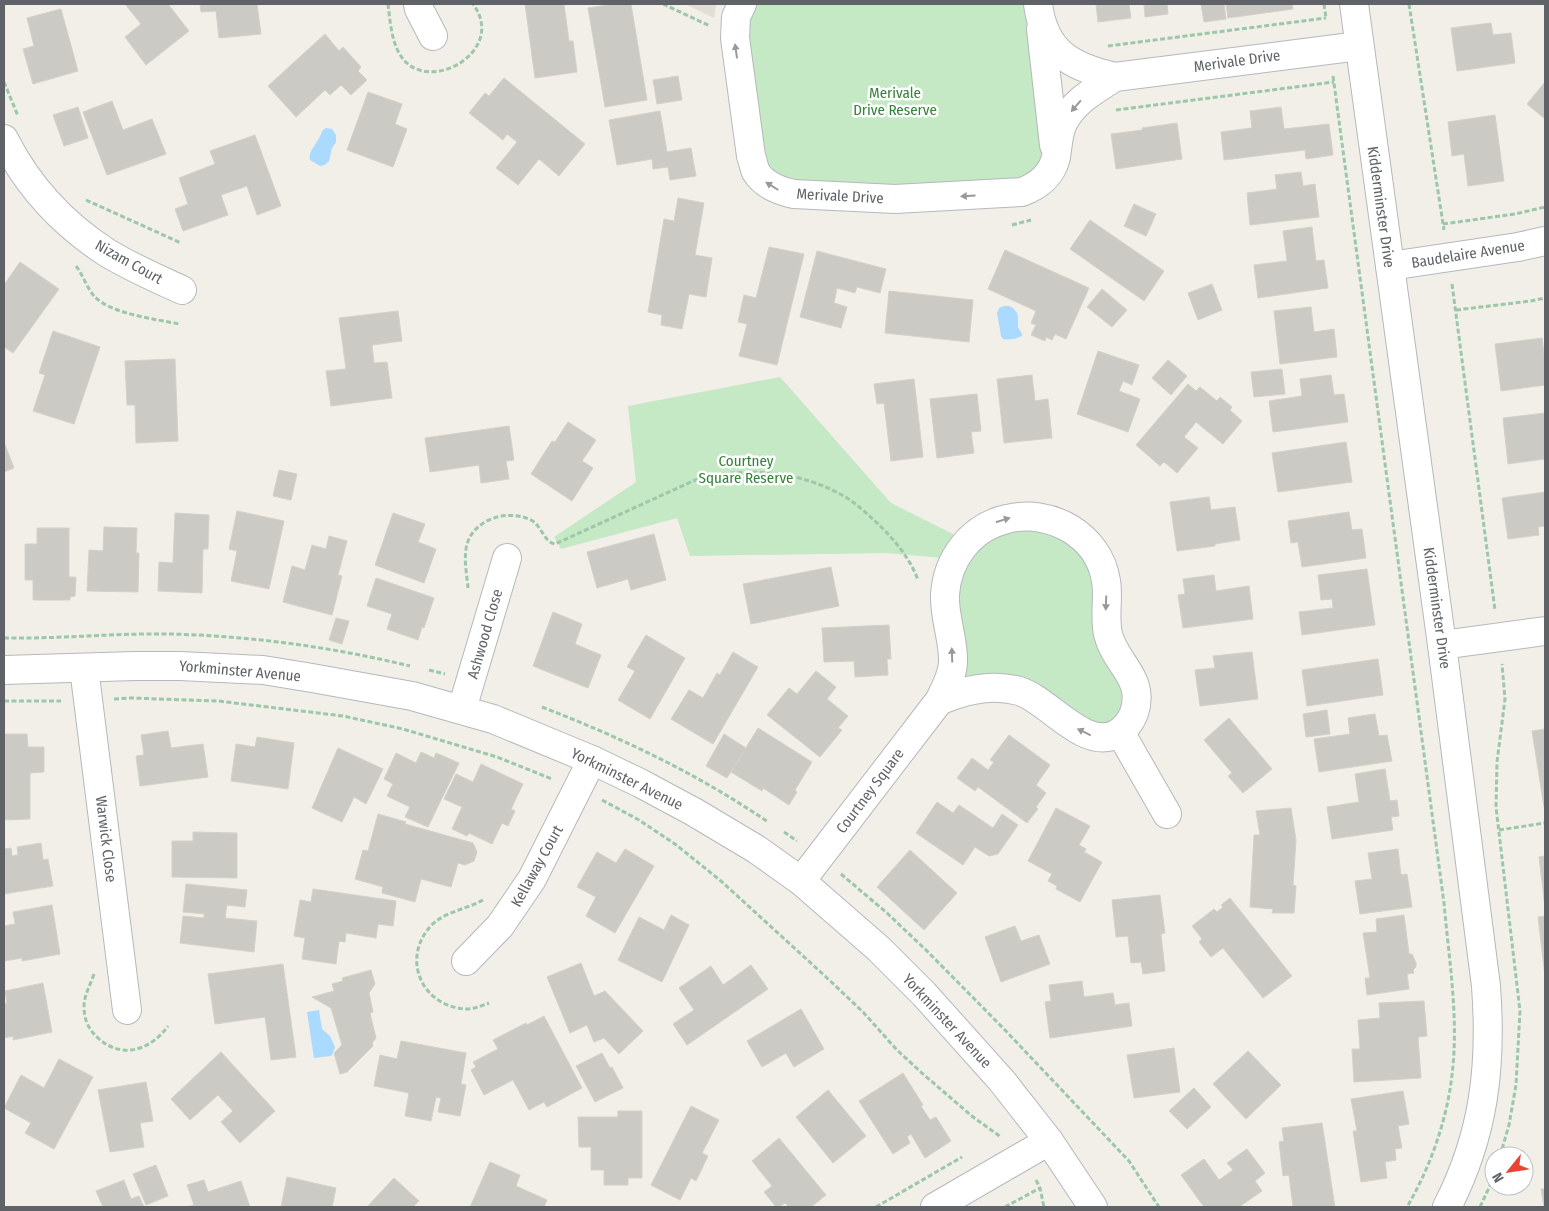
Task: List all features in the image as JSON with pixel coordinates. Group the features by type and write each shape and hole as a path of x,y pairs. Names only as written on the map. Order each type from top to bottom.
{"street":[{"path":"418,4 433,36"},
{"name":"Merivale Drive","path":"742,4 736,17 734,38 751,156 756,172 766,182 779,190 794,194 895,199 1022,192 1034,187 1052,169 1063,123 1077,102 1116,77"},
{"name":"Kidderminster Drive","path":"1354,4 1442,645 1485,978 1489,1041 1487,1077 1480,1116 1461,1175 1446,1207"},
{"name":"Merivale Drive","path":"1039,10 1056,158"},
{"name":"Merivale Drive","path":"1039,10 1048,37 1063,57 1091,72 1116,77 1359,46"},
{"name":"Nizam Court","path":"13,130 13,157 29,180 58,214 107,252 145,273 182,290"},
{"name":"Baudelaire Avenue","path":"1390,266 1518,247 1545,241"},
{"name":"Courtney Square","path":"801,881 939,701 951,675 952,664 945,596 947,580 958,551 967,541 991,524 1019,516 1046,518 1058,522 1079,535 1089,544 1103,568 1107,582 1106,612 1108,634 1118,658 1126,666 1133,679 1137,692 1133,714 1125,728 1120,732"},
{"name":"Ashwood Close","path":"462,709 507,558"},
{"path":"1442,645 1545,631"},
{"name":"Yorkminster Avenue","path":"4,670 180,666 263,670 412,696 462,709 493,718 592,760 694,812 756,849 801,881 879,948 924,994 1002,1081 1049,1141 1093,1207"},
{"name":"Warwick Close","path":"84,668 128,1010"},
{"path":"939,701 970,690 1007,689 1019,691 1032,696 1086,734 1109,737 1120,732 1167,814"},
{"name":"Kellaway Court","path":"466,961 500,926 532,879 592,760"},
{"path":"935,1207 1049,1141"}],"path":[{"path":"663,4 734,38"},
{"path":"1102,47 1326,18 1324,4"},
{"path":"1409,4 1443,224 1515,214 1545,207"},
{"path":"4,82 13,130"},
{"path":"1108,111 1334,82 1442,893 1454,1008 1452,1074 1447,1102 1432,1155 1407,1207"},
{"path":"84,199 181,243"},
{"path":"1451,276 1496,613"},
{"path":"1456,310 1545,298"},
{"path":"469,592 466,548 470,538 478,528 491,518 507,515 523,516 533,521 548,542 555,544 693,481 716,475 754,472 789,475 841,494 864,511 887,532 904,554 920,585"},
{"path":"1501,659 1505,699 1496,775 1496,807 1520,1011 1516,1086 1503,1146"},
{"path":"110,700 131,698 218,701 342,716 411,731 497,757 555,781"},
{"path":"4,701 66,701"},
{"path":"598,798 639,820 675,844 721,881 863,1012 897,1050 923,1074 973,1117 1003,1139"},
{"path":"1499,830 1545,824"},
{"path":"797,841 803,833"},
{"path":"840,873 845,865"},
{"path":"834,869 887,913 1004,1029 1129,1161 1159,1207"},
{"path":"1036,1180 1040,1188 1044,1207"},
{"path":"1005,1207 1040,1188"}],"shaded area":[{"path":"685,4 716,4 714,18"}],"green space":[{"name":"Merivale Drive Reserve","path":"742,4 1038,4 1056,158 1022,192 765,182"},
{"name":"Courtney Square Reserve","path":"780,377 891,503 967,541 991,524 1079,535 1126,666 1120,732 1044,705 959,693 954,559 886,553 690,556 677,518 561,549 554,537 636,482 628,406"}],"water":[{"path":"326,128 332,129 336,135 336,142 332,148 329,161 325,165 320,166 310,160 310,156 322,131"},
{"path":"1004,306 1013,308 1017,313 1018,327 1022,336 1015,339 1003,339 1001,336 997,313 999,308"},
{"path":"319,1010 322,1029 330,1036 335,1047 332,1055 314,1058 307,1012"}],"building":[{"path":"125,4 168,4 189,31 146,65 125,37 141,24"},
{"path":"200,4 257,4 261,34 219,38 216,11 201,12"},
{"path":"525,4 564,4 569,41 573,41 577,72 535,78"},
{"path":"631,4 647,100 605,107 588,8"},
{"path":"1096,4 1129,4 1131,18 1098,22"},
{"path":"1144,4 1167,4 1168,14 1145,17"},
{"path":"1201,4 1224,4 1226,19 1204,22"},
{"path":"1226,4 1292,4 1293,9 1228,18"},
{"path":"61,9 78,71 33,84 23,49 34,46 27,18"},
{"path":"1491,23 1493,35 1511,33 1515,63 1457,71 1451,28"},
{"path":"325,34 339,51 343,47 361,67 358,71 367,80 351,95 341,85 330,95 325,90 296,117 268,86"},
{"path":"678,76 682,100 657,104 653,80"},
{"path":"504,78 585,144 559,176 539,159 518,185 496,168 517,142 507,134 503,140 469,113 485,93 489,96"},
{"path":"1545,82 1545,119 1527,104"},
{"path":"368,92 402,104 395,124 407,129 393,167 347,150"},
{"path":"112,101 123,130 152,119 166,154 107,175 83,112"},
{"path":"78,107 88,138 64,146 53,115"},
{"path":"1281,107 1284,129 1329,124 1333,155 1306,159 1305,150 1224,160 1221,132 1252,128 1250,111"},
{"path":"660,111 667,152 691,148 696,176 670,180 668,167 653,169 652,159 617,165 609,120"},
{"path":"1495,115 1504,181 1468,186 1464,154 1452,156 1448,122"},
{"path":"1177,123 1182,159 1116,169 1111,134"},
{"path":"255,135 281,206 257,215 247,186 221,195 228,215 183,231 175,209 188,204 179,178 215,164 210,151"},
{"path":"1301,172 1303,186 1315,184 1319,217 1250,225 1247,193 1277,189 1275,175"},
{"path":"678,198 704,203 695,255 712,258 706,297 689,294 682,329 661,325 662,315 648,312 664,219 674,221"},
{"path":"1134,204 1156,214 1146,236 1124,226"},
{"path":"1090,220 1164,271 1144,301 1070,249"},
{"path":"1312,227 1316,261 1324,260 1328,288 1258,298 1254,265 1287,261 1283,231"},
{"path":"769,247 804,254 777,365 739,356 747,324 738,322 744,295 756,298"},
{"path":"1005,250 1089,288 1066,339 1055,334 1052,340 1046,337 1045,341 1031,335 1036,325 1031,323 1036,311 988,289"},
{"path":"817,251 886,269 880,293 857,287 855,293 837,288 834,303 847,307 841,328 800,317"},
{"path":"20,262 59,289 13,353 4,347 4,285"},
{"path":"1212,284 1222,310 1198,320 1188,293"},
{"path":"1102,289 1127,310 1112,327 1087,307"},
{"path":"889,291 973,300 969,342 885,333"},
{"path":"1311,307 1314,332 1334,329 1337,357 1280,364 1274,311"},
{"path":"398,311 402,341 372,345 374,363 387,362 392,398 331,406 326,371 346,369 339,318"},
{"path":"53,331 100,347 74,424 33,411 45,375 39,373"},
{"path":"1542,338 1545,361 1545,385 1501,391 1495,344"},
{"path":"1098,351 1139,365 1132,385 1123,381 1119,391 1140,399 1128,432 1077,414"},
{"path":"175,359 178,441 136,443 135,405 127,405 125,361"},
{"path":"1168,360 1187,376 1171,395 1152,378"},
{"path":"1282,369 1285,394 1254,397 1251,372"},
{"path":"1032,375 1035,401 1048,399 1052,438 1004,443 997,379"},
{"path":"1331,375 1334,395 1344,394 1348,422 1273,432 1269,401 1302,396 1300,379"},
{"path":"914,379 923,457 891,461 884,403 877,404 874,384"},
{"path":"1188,384 1196,391 1200,387 1217,401 1220,397 1232,407 1230,410 1242,421 1223,444 1196,422 1184,437 1198,448 1177,473 1164,462 1160,466 1136,445"},
{"path":"977,394 981,431 971,432 974,453 937,458 930,399"},
{"path":"1545,413 1545,459 1508,464 1503,418"},
{"path":"568,422 596,440 582,461 593,468 572,501 531,474 552,441 555,442"},
{"path":"509,426 514,460 506,461 509,479 481,483 479,465 430,472 425,438"},
{"path":"4,442 14,468 4,472"},
{"path":"1346,442 1352,482 1278,492 1272,453"},
{"path":"279,470 297,474 291,500 273,496"},
{"path":"1545,492 1545,526 1538,527 1539,535 1508,539 1502,498"},
{"path":"1209,497 1211,510 1235,507 1240,540 1215,544 1215,546 1177,551 1170,502"},
{"path":"237,511 284,521 269,589 231,581 237,551 229,549"},
{"path":"1349,512 1352,530 1362,529 1366,558 1302,567 1298,542 1291,543 1288,521"},
{"path":"175,513 209,515 208,549 203,549 202,593 158,591 159,562 173,563"},
{"path":"393,513 425,524 418,542 436,549 424,583 375,565"},
{"path":"104,527 137,528 136,553 139,553 138,592 87,591 89,550 103,551"},
{"path":"37,528 69,528 69,577 76,577 75,596 70,597 70,600 33,600 33,580 25,580 25,544 37,544"},
{"path":"654,534 666,580 631,590 628,579 597,588 587,552"},
{"path":"329,536 347,541 338,575 342,576 332,615 283,602 292,566 305,570 312,545 326,549"},
{"path":"831,567 839,606 751,624 743,584"},
{"path":"1367,569 1375,625 1302,635 1299,612 1333,608 1332,599 1321,600 1318,575"},
{"path":"1214,575 1216,591 1249,586 1253,619 1183,628 1178,595 1185,594 1183,579"},
{"path":"376,578 434,598 418,640 387,629 392,614 367,606"},
{"path":"553,612 582,624 575,644 601,655 588,688 533,666"},
{"path":"336,618 349,621 342,644 329,640"},
{"path":"889,625 891,659 887,659 888,675 855,677 854,661 824,662 822,628"},
{"path":"646,635 685,658 650,719 618,700 635,671 627,667"},
{"path":"733,652 758,667 713,744 671,719 689,690 703,698 717,673 720,675"},
{"path":"1252,652 1258,699 1200,706 1195,670 1215,668 1213,656"},
{"path":"1378,659 1383,695 1307,706 1302,670"},
{"path":"816,671 836,687 827,699 848,716 838,728 842,730 820,757 767,715 789,688 797,694"},
{"path":"1327,710 1330,734 1306,737 1303,714"},
{"path":"1375,714 1379,736 1387,735 1392,761 1319,772 1314,739 1350,734 1348,718"},
{"path":"1229,718 1272,769 1243,793 1228,776 1232,773 1204,740"},
{"path":"758,728 812,762 795,790 797,792 789,805 763,788 762,791 731,772"},
{"path":"1545,729 1545,807 1544,807 1532,731"},
{"path":"168,731 171,748 203,744 208,777 140,786 136,756 144,755 141,735"},
{"path":"4,734 27,734 28,747 44,747 44,772 30,773 30,819 4,820"},
{"path":"724,734 746,748 727,778 706,766"},
{"path":"1009,735 1050,765 1036,785 1046,793 1036,807 1038,809 1027,823 978,787 975,791 957,778 972,758 988,770 994,762 990,760"},
{"path":"257,737 294,743 288,789 231,781 236,744 255,747"},
{"path":"338,748 383,769 366,804 354,797 342,822 312,808"},
{"path":"421,752 434,758 436,753 459,763 428,827 405,817 410,807 387,796 393,784 384,779 396,753 416,763"},
{"path":"481,764 523,784 511,809 515,811 508,826 502,823 492,844 469,833 467,836 452,829 462,807 444,799 456,774 473,782"},
{"path":"1385,769 1390,801 1397,800 1399,816 1391,817 1393,830 1332,839 1327,807 1359,802 1355,774"},
{"path":"937,802 953,813 959,805 993,828 1002,814 1018,825 998,854 989,856 975,847 963,865 916,833"},
{"path":"1056,808 1090,826 1079,845 1086,849 1084,852 1102,862 1080,902 1056,889 1057,886 1048,881 1052,874 1028,861"},
{"path":"1291,808 1296,840 1293,885 1296,886 1294,913 1272,913 1273,909 1250,907 1254,835 1260,835 1256,811"},
{"path":"378,814 406,822 405,824 473,843 477,852 474,861 465,865 458,863 451,887 421,879 415,902 382,893 383,887 355,879 363,850 368,851"},
{"path":"193,832 237,833 237,878 172,877 172,841 193,841"},
{"path":"41,843 43,860 48,859 53,886 4,894 4,849 11,848 12,856 18,855 17,847"},
{"path":"625,849 654,866 615,933 586,916 596,897 577,887 597,852 616,863"},
{"path":"1398,849 1401,875 1407,874 1412,907 1360,914 1355,881 1372,879 1368,853"},
{"path":"910,850 957,893 924,930 877,887"},
{"path":"1545,856 1545,908 1539,857"},
{"path":"186,884 247,890 245,907 227,905 225,918 257,921 254,952 180,943 183,916 204,918 204,914 183,912"},
{"path":"313,889 396,901 393,926 378,924 376,938 346,933 345,942 339,941 336,964 302,959 305,938 294,936 300,900 311,902"},
{"path":"1160,895 1165,933 1161,934 1165,971 1143,974 1141,962 1131,963 1128,936 1116,937 1112,900"},
{"path":"1230,898 1292,976 1263,998 1223,948 1211,957 1199,942 1202,939 1192,926 1214,909 1217,912 1223,907 1221,905"},
{"path":"52,905 60,954 22,961 22,958 4,961 4,926 15,924 13,912"},
{"path":"671,915 689,925 662,982 618,960 639,917 664,930"},
{"path":"1404,915 1409,954 1412,954 1416,963 1416,967 1413,970 1414,973 1407,974 1409,989 1367,995 1365,978 1370,978 1363,933 1377,932 1376,919"},
{"path":"1545,916 1545,976 1538,917"},
{"path":"1015,926 1021,941 1039,935 1050,964 1001,982 985,937"},
{"path":"581,963 594,996 605,991 643,1031 619,1054 604,1038 594,1042 587,1025 570,1033 547,977"},
{"path":"283,964 296,1057 271,1060 265,1017 215,1024 208,974"},
{"path":"751,965 768,989 687,1045 673,1024 694,1010 679,988 711,966 723,985"},
{"path":"371,970 375,984 369,993 373,1012 370,1013 376,1038 372,1043 373,1046 347,1072 340,1074 334,1053 342,1045 331,1008 312,997 334,991 332,984 343,981 342,978"},
{"path":"1082,981 1084,997 1113,993 1115,1005 1129,1003 1132,1026 1050,1038 1045,1002 1051,1001 1049,985"},
{"path":"43,983 52,1032 13,1040 13,1036 4,1038 4,1004 7,1003 5,991"},
{"path":"1424,1001 1427,1036 1418,1037 1421,1078 1354,1082 1352,1049 1360,1049 1358,1020 1380,1018 1379,1003"},
{"path":"801,1009 824,1049 794,1067 786,1053 762,1067 747,1041"},
{"path":"544,1016 582,1088 547,1107 544,1102 529,1110 513,1080 484,1095 471,1070 476,1067 473,1062 498,1049 493,1040"},
{"path":"401,1041 466,1053 461,1084 466,1085 460,1116 438,1112 441,1098 436,1097 431,1121 405,1116 409,1093 374,1086 380,1055 397,1059"},
{"path":"1174,1048 1180,1092 1134,1098 1127,1055"},
{"path":"1248,1051 1281,1085 1246,1119 1213,1084"},
{"path":"221,1052 275,1111 240,1143 221,1122 233,1111 218,1095 190,1120 171,1099"},
{"path":"602,1053 623,1088 595,1102 576,1066"},
{"path":"59,1059 93,1077 54,1149 25,1133 31,1123 4,1108 21,1075 44,1088"},
{"path":"903,1073 930,1120 936,1117 951,1141 925,1158 911,1134 907,1137 910,1143 893,1154 859,1101"},
{"path":"146,1082 153,1121 140,1123 144,1147 110,1152 98,1090"},
{"path":"1194,1088 1211,1107 1187,1129 1169,1111"},
{"path":"828,1090 866,1136 833,1163 796,1117"},
{"path":"1403,1091 1409,1124 1398,1126 1402,1148 1395,1149 1396,1160 1385,1162 1387,1178 1361,1182 1353,1131 1357,1131 1351,1099"},
{"path":"691,1106 719,1120 702,1153 708,1156 696,1181 691,1178 680,1200 651,1185"},
{"path":"618,1111 642,1111 642,1178 628,1178 628,1185 604,1185 604,1170 591,1170 591,1147 579,1147 578,1117 618,1117"},
{"path":"1322,1123 1335,1207 1293,1207 1289,1175 1283,1176 1279,1142 1284,1141 1282,1128"},
{"path":"779,1138 826,1195 811,1207 789,1207 785,1203 776,1207 764,1192 772,1186 752,1161"},
{"path":"1247,1149 1265,1173 1255,1181 1262,1191 1239,1207 1204,1207 1181,1175 1204,1159 1219,1180 1233,1170 1227,1163"},
{"path":"490,1162 520,1175 516,1186 547,1200 544,1207 470,1207"},
{"path":"156,1165 168,1196 146,1205 133,1174"},
{"path":"287,1177 336,1188 332,1207 281,1207"},
{"path":"394,1178 419,1201 413,1207 367,1207"},
{"path":"124,1180 131,1199 139,1196 144,1207 103,1207 96,1191"},
{"path":"204,1180 208,1192 241,1181 250,1207 186,1207 194,1205 187,1185"},
{"path":"1541,1189 1545,1189 1545,1207 1544,1207"}]}
